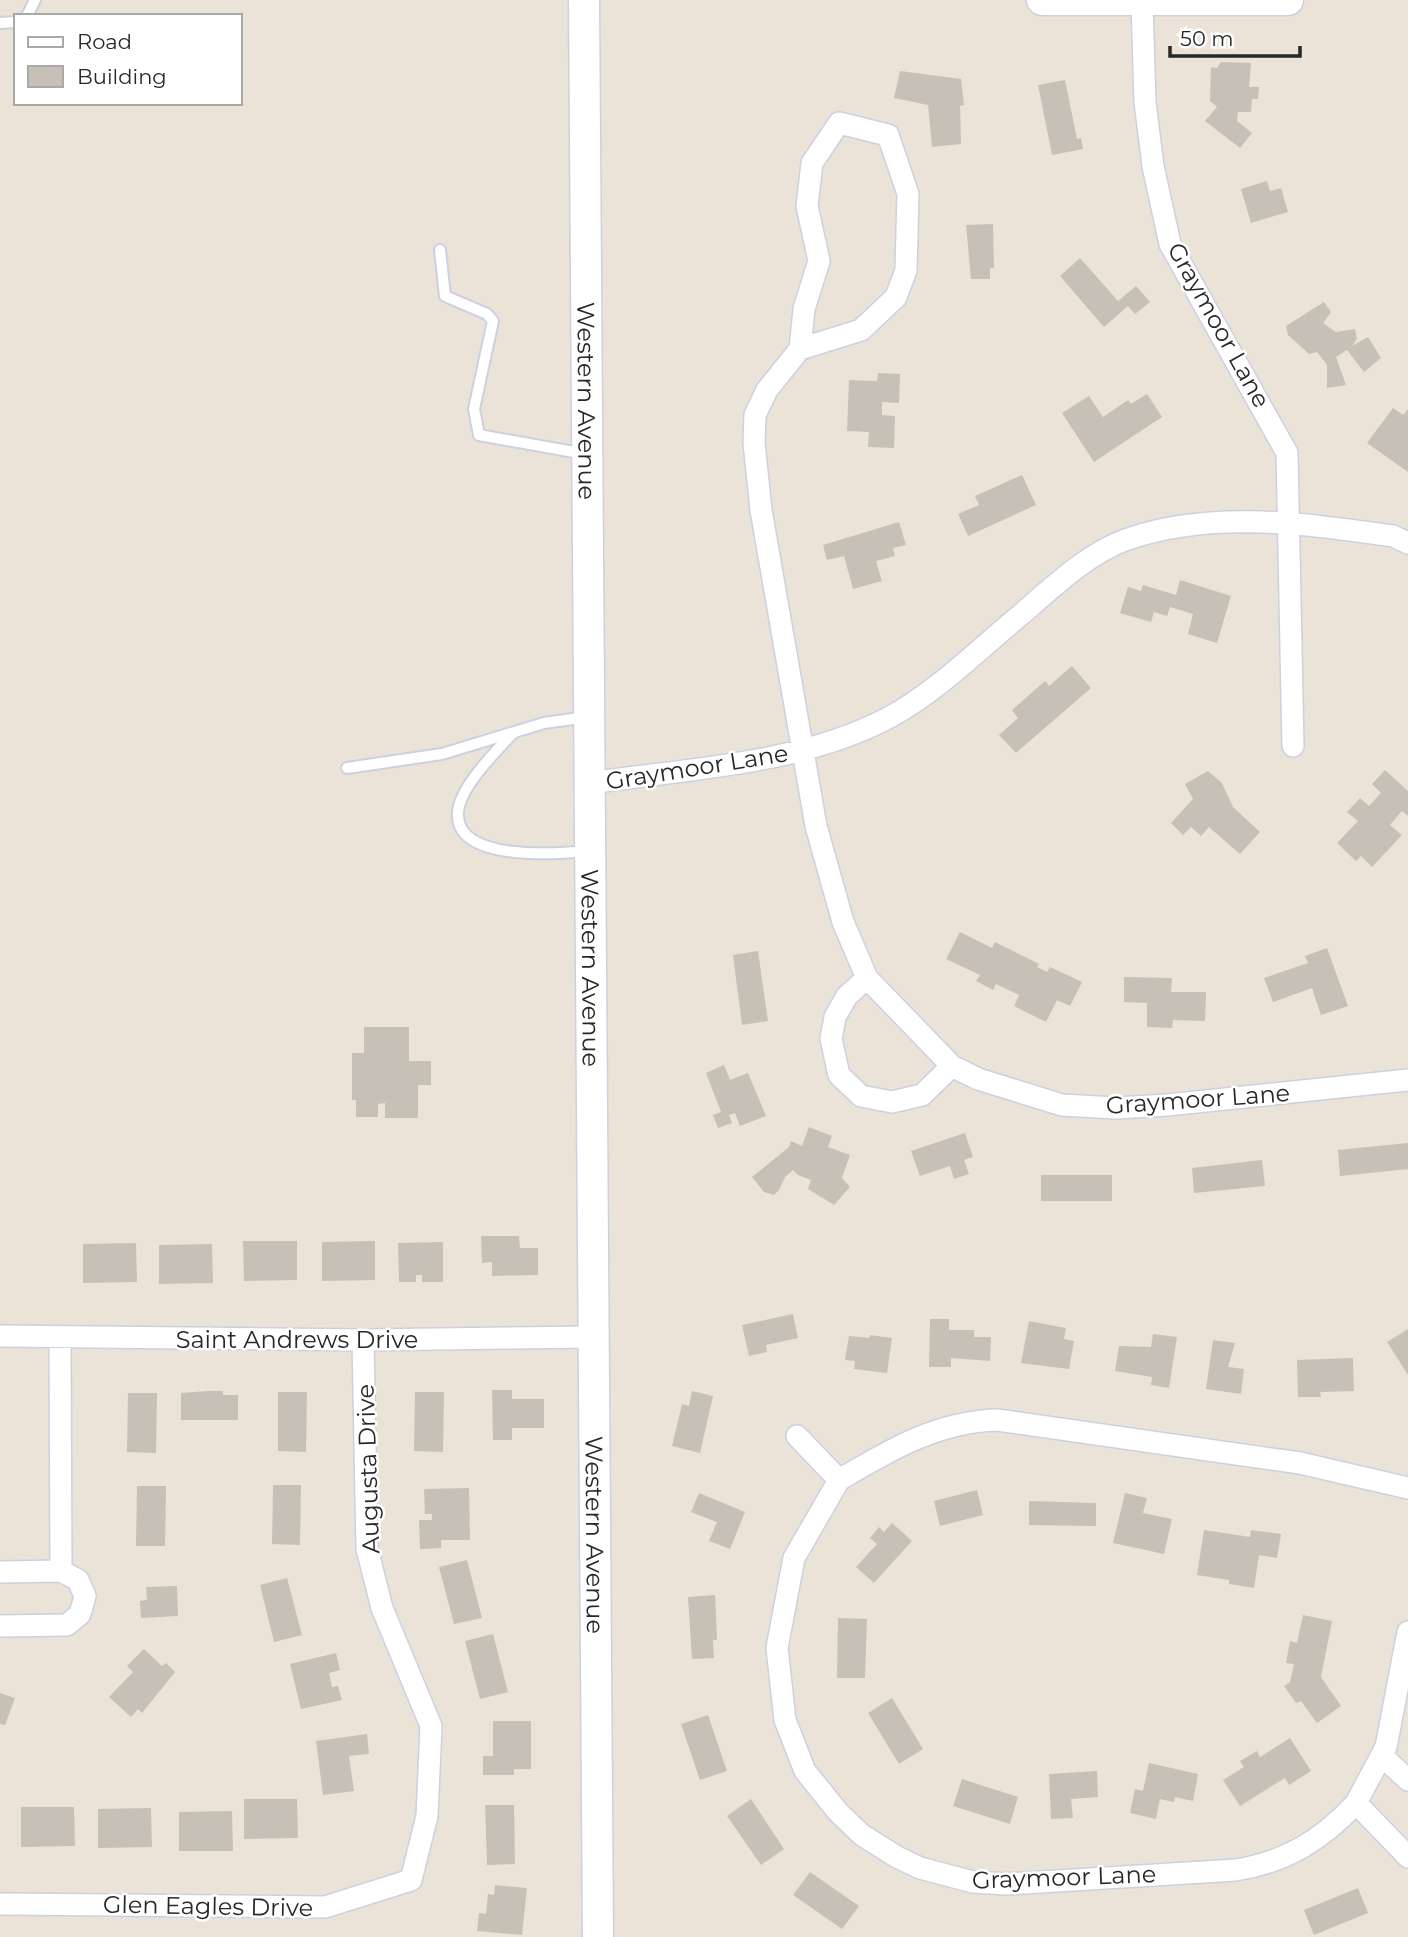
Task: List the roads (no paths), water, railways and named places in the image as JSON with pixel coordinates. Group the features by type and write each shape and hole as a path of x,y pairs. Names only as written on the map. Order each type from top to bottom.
{"main road":[{"name":"Western Avenue","path":"584,0 598,1937"},
{"path":"1042,0 1288,0"}],"street":[{"name":"Graymoor Lane","path":"1142,2 1145,102 1153,166 1170,244 1271,420 1287,453 1293,746"},
{"path":"839,123 888,135 908,194 906,270 896,297 861,330 800,349 804,309 819,261 807,205 812,163 839,123"},
{"name":"Graymoor Lane","path":"800,349 767,390 755,415 754,443 761,510 816,826 828,877 867,978 952,1066 990,1084 1062,1105 1116,1108 1167,1105 1408,1080"},
{"name":"Graymoor Lane","path":"590,783 805,751 889,718 946,677 1075,569 1124,541 1187,526 1288,521 1393,536 1408,543"},
{"path":"867,978 847,996 835,1017 831,1039 839,1075 861,1096 892,1102 922,1095 952,1066"},
{"name":"Saint Andrews Drive","path":"0,1336 363,1340 594,1337"},
{"path":"60,1338 61,1571"},
{"name":"Augusta Drive","path":"363,1340 367,1549 382,1608 431,1726 427,1816 411,1880"},
{"path":"797,1436 839,1480 926,1433 976,1420 997,1420 1300,1464 1408,1488"},
{"name":"Graymoor Lane","path":"839,1480 794,1558 777,1648 785,1720 805,1771 821,1793 862,1835 897,1857 948,1877 991,1884 1236,1870 1270,1863 1308,1845 1336,1824 1356,1803 1382,1756 1408,1632"},
{"path":"0,1572 61,1571 71,1575 83,1588 84,1605 75,1621 59,1628 0,1626"},
{"path":"1382,1756 1408,1780"},
{"path":"1356,1803 1408,1857"},
{"name":"Glen Eagles Drive","path":"0,1903 325,1907 411,1880"}],"lane":[{"path":"439,250 445,296 486,314 493,321 474,409 479,435 588,454"},
{"path":"347,768 442,754 544,723 589,716"},
{"path":"513,733 490,758 461,800 458,811 461,830 468,839 479,844 520,852 590,851"}]}
